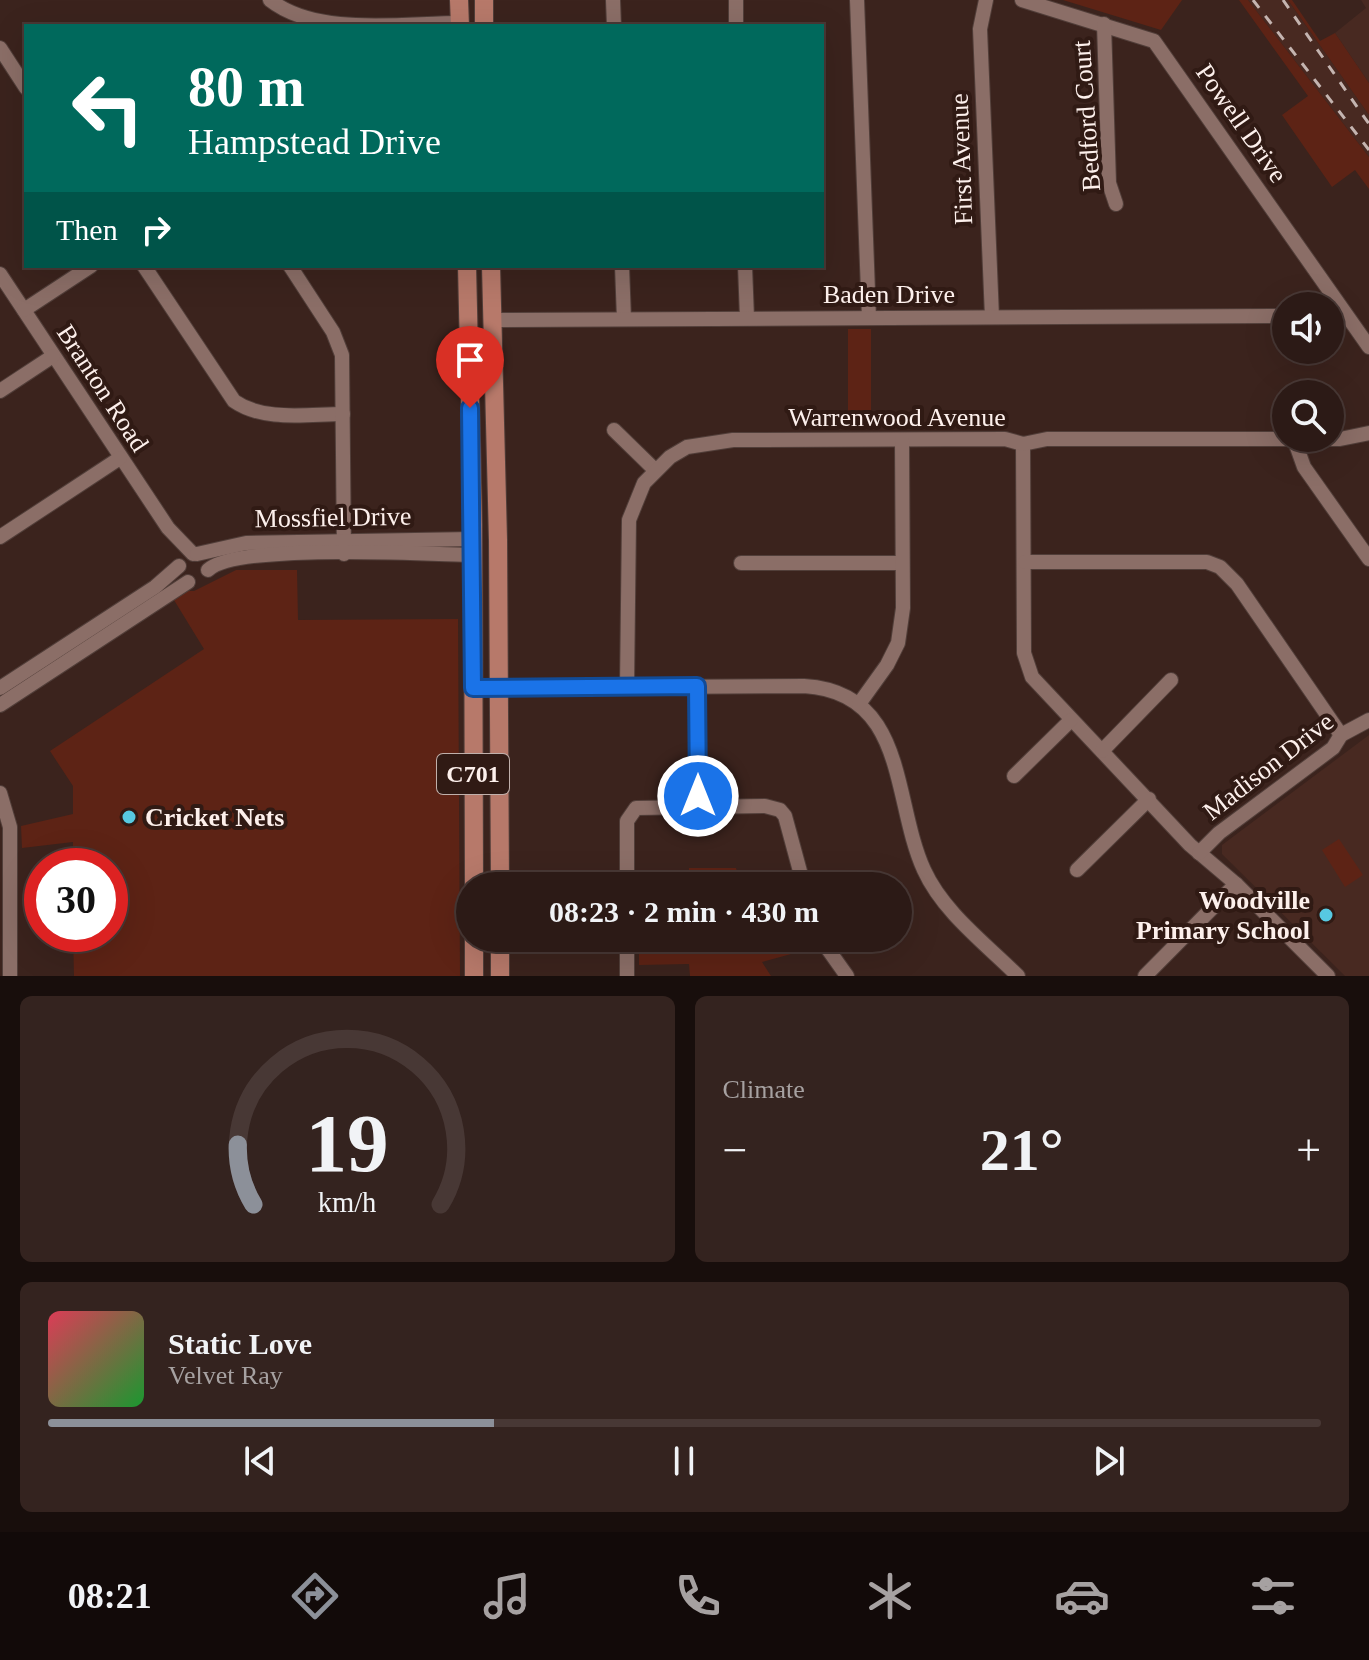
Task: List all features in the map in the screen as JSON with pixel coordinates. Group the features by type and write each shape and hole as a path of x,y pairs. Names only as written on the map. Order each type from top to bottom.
{"main road":[{"path":"459,0 460,24 484,24 484,0"},
{"name":"C701","path":"467,268 473,547 474,872"},
{"name":"C701","path":"491,268 498,549 500,872"},
{"path":"473,547 498,549"},
{"path":"473,688 499,688"},
{"path":"474,952 474,976"},
{"path":"500,952 500,976"}],"street":[{"path":"270,0 298,17 334,24 460,24"},
{"path":"613,0 614,24"},
{"path":"736,0 736,24"},
{"path":"857,0 869,318"},
{"name":"First Avenue","path":"986,0 980,29 992,317"},
{"name":"Powell Drive","path":"1022,0 1154,41 1324,292"},
{"name":"Bedford Court","path":"1104,24 1109,183 1116,204"},
{"path":"0,48 20,65"},
{"path":"24,310 88,268"},
{"path":"145,268 234,401 243,408 269,414 343,414"},
{"path":"291,268 339,345 343,414 343,548"},
{"path":"622,268 624,319"},
{"path":"745,268 747,318"},
{"name":"Branton Road","path":"0,274 168,528 195,554"},
{"name":"Baden Drive","path":"492,320 1272,316"},
{"name":"Powell Drive","path":"1344,319 1369,347"},
{"path":"0,391 53,356"},
{"path":"614,430 655,470"},
{"name":"Warrenwood Avenue","path":"1344,438 1369,433"},
{"name":"Warrenwood Avenue","path":"627,686 629,520 644,483 655,470 687,447 706,442 1005,439 1023,444 1047,439 1272,439"},
{"path":"859,704 887,665 898,643 903,608 902,440"},
{"path":"1023,444 1027,666 1042,690 1071,720 1326,975"},
{"path":"1299,452 1304,467 1369,559"},
{"path":"0,537 120,458"},
{"name":"Branton Road","path":"168,528 179,566"},
{"name":"Mossfiel Drive","path":"195,554 236,544 343,548 473,547"},
{"name":"Mossfiel Drive","path":"208,570 215,563 241,556 343,548"},
{"path":"0,688 155,587 195,554 206,562 208,570 201,581 188,582 0,705"},
{"path":"1025,562 1188,561 1220,567 1237,584 1341,735"},
{"path":"741,563 902,563"},
{"path":"179,566 181,576 188,582"},
{"path":"1102,751 1171,680"},
{"path":"697,686 698,806"},
{"path":"499,688 822,687 859,704 874,718 890,749 917,852 930,881 951,909 1018,976"},
{"path":"1014,776 1071,720"},
{"name":"Madison Drive","path":"1202,849 1333,748 1341,735 1369,720"},
{"path":"0,793 10,827 5,906 10,976"},
{"path":"1077,870 1149,799"},
{"path":"627,872 627,806 782,807 800,872"},
{"path":"1145,976 1231,880"},
{"path":"627,952 627,976"},
{"path":"830,952 847,976"}],"shaded area":[{"path":"1063,0 1182,0 1161,30"},
{"path":"1239,0 1248,0 1369,157 1369,189 1355,170 1332,187 1282,115 1308,96"},
{"path":"1248,0 1288,0 1369,115 1369,157"},
{"path":"1288,0 1292,0 1320,41 1335,33 1369,83 1369,115"},
{"path":"1361,0 1369,0 1369,83 1335,33 1366,8"},
{"path":"848,329 871,329 871,429 848,429"},
{"path":"236,570 297,570 298,620 458,619 459,872 456,872 456,952 460,952 460,976 74,976 73,952 128,952 128,848 73,848 73,842 22,848 21,826 73,814 73,786 50,751 204,649 174,600 182,591 194,591"},
{"name":"Woodville Primary School","path":"1369,735 1369,976 1345,976 1222,854 1222,845"},
{"path":"1339,839 1363,875 1345,887 1322,850"},
{"path":"689,868 736,868 737,872 689,872"},
{"path":"639,952 798,952 762,962 771,976 690,976 689,964 639,965"}],"railway":[{"path":"1253,0 1369,150"},
{"path":"1283,0 1369,124"}],"place":[{"name":"Cricket Nets","path":"129,817"},
{"name":"Woodville Primary School","path":"1326,915"}],"route":[{"path":"470,408 473,688 697,686 698,796"}]}
